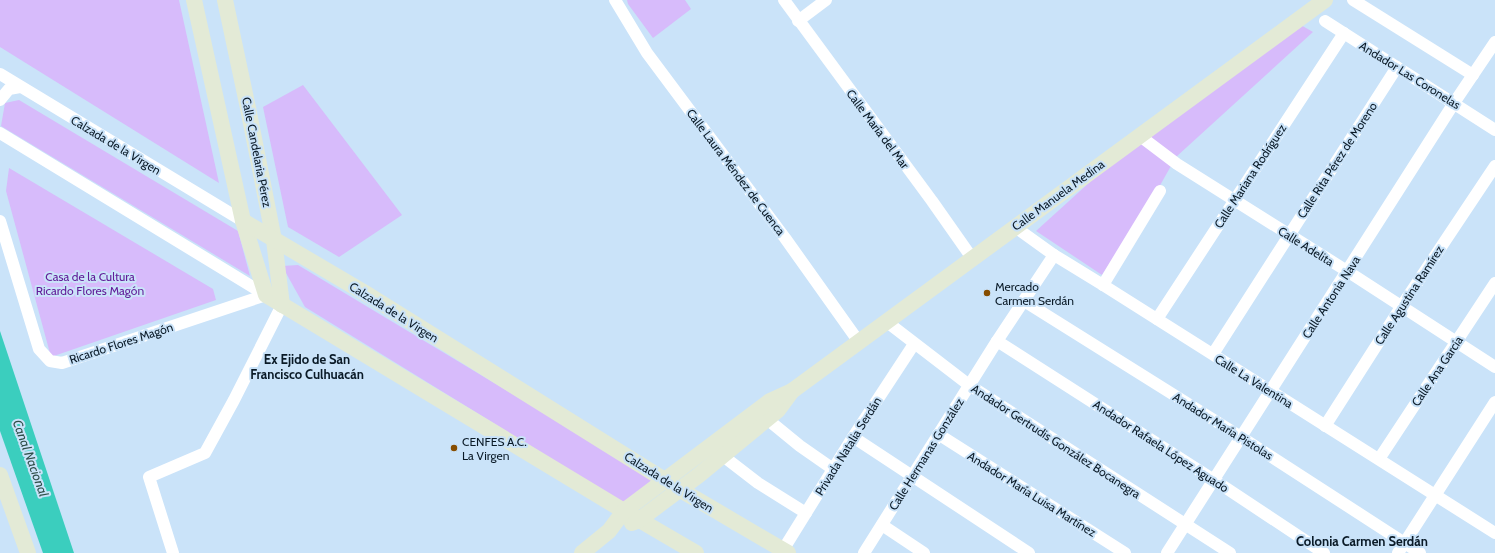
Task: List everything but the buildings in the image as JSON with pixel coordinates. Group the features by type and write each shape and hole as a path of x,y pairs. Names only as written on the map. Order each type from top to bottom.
{"main road":[{"path":"194,0 243,221 266,295 696,553"},
{"name":"Calle Candelaria Pérez","path":"225,0 274,240 282,305"},
{"name":"Calle Manuela Medina","path":"792,392 972,258 1325,0"},
{"name":"Calzada de la Virgen","path":"243,221 370,296 679,489 785,552"},
{"path":"582,553 609,531 624,511 665,479 770,401 792,392"},
{"path":"609,531 639,520 723,456 778,410 792,392"},
{"path":"0,475 28,553"}],"street":[{"name":"Calle Laura Méndez de Cuenca","path":"616,0 647,53 785,238 859,342"},
{"name":"Calle María del Mar","path":"784,0 932,200 972,258"},
{"path":"798,20 826,0"},
{"path":"1353,0 1473,75"},
{"name":"Andador Las Coronelas","path":"1325,21 1495,130"},
{"name":"Calle Mariana Rodríguez","path":"1157,319 1344,33"},
{"name":"Calle Antonia Nava","path":"1167,553 1454,103 1495,42"},
{"name":"Calle Rita Pérez de Moreno","path":"1213,354 1397,67"},
{"name":"Calzada de la Virgen","path":"0,74 243,221"},
{"path":"0,100 9,89 20,87"},
{"path":"0,134 266,295"},
{"name":"Calle Adelita","path":"1140,136 1177,164 1495,367"},
{"name":"Calle Agustina Ramírez","path":"1325,426 1401,307 1495,166"},
{"path":"1103,285 1160,191"},
{"name":"Ricardo Flores Magón","path":"0,221 39,349 50,360 62,363 266,295"},
{"name":"Calle La Valentina","path":"1015,227 1054,255 1271,390 1435,496 1493,527"},
{"name":"Calle Hermanas González","path":"864,553 997,341 1054,255"},
{"name":"Calle Ana García","path":"1379,459 1457,343 1495,283"},
{"name":"Andador María Pistolas","path":"1024,301 1241,437 1402,548 1420,553"},
{"path":"173,553 149,477 205,453 234,400 282,305"},
{"name":"Andador Gertrudis González Bocanegra","path":"887,322 969,385 1230,553"},
{"name":"Andador Rafaela López Aguado","path":"997,341 1214,480 1324,553"},
{"name":"Privada Natalia Serdán","path":"785,552 806,513 833,469 914,344"},
{"path":"1402,548 1495,402"},
{"path":"767,419 800,446 833,469"},
{"name":"Andador María Luisa Martínez","path":"938,434 1125,553"},
{"path":"853,438 1029,553"},
{"path":"723,456 758,483 806,513"},
{"path":"882,525 924,553"}],"green space":[{"path":"0,0 179,0 219,183 0,47"},
{"path":"627,0 685,0 691,9 653,38 628,4"},
{"path":"1299,24 1313,32 1176,157 1158,189 1102,275 1036,231 1123,152"},
{"path":"303,85 402,215 339,257 288,227 263,107"},
{"path":"19,100 238,231 250,276 1,126 5,103"},
{"name":"Casa de la Cultura Ricardo Flores Magón","path":"9,168 213,289 216,300 51,357 6,191"},
{"path":"298,265 654,479 625,504 305,307 282,266"}],"water":[{"name":"Canal Nacional","path":"0,331 74,553 43,553 0,431"}],"place":[{"name":"Mercado Carmen Serdán","path":"987,293"},
{"name":"CENFES A.C. La Virgen","path":"454,448"}],"district":[{"name":"Ex Ejido de San Francisco Culhuacán","path":"307,366"},
{"name":"Colonia Carmen Serdán","path":"1362,541"}]}
